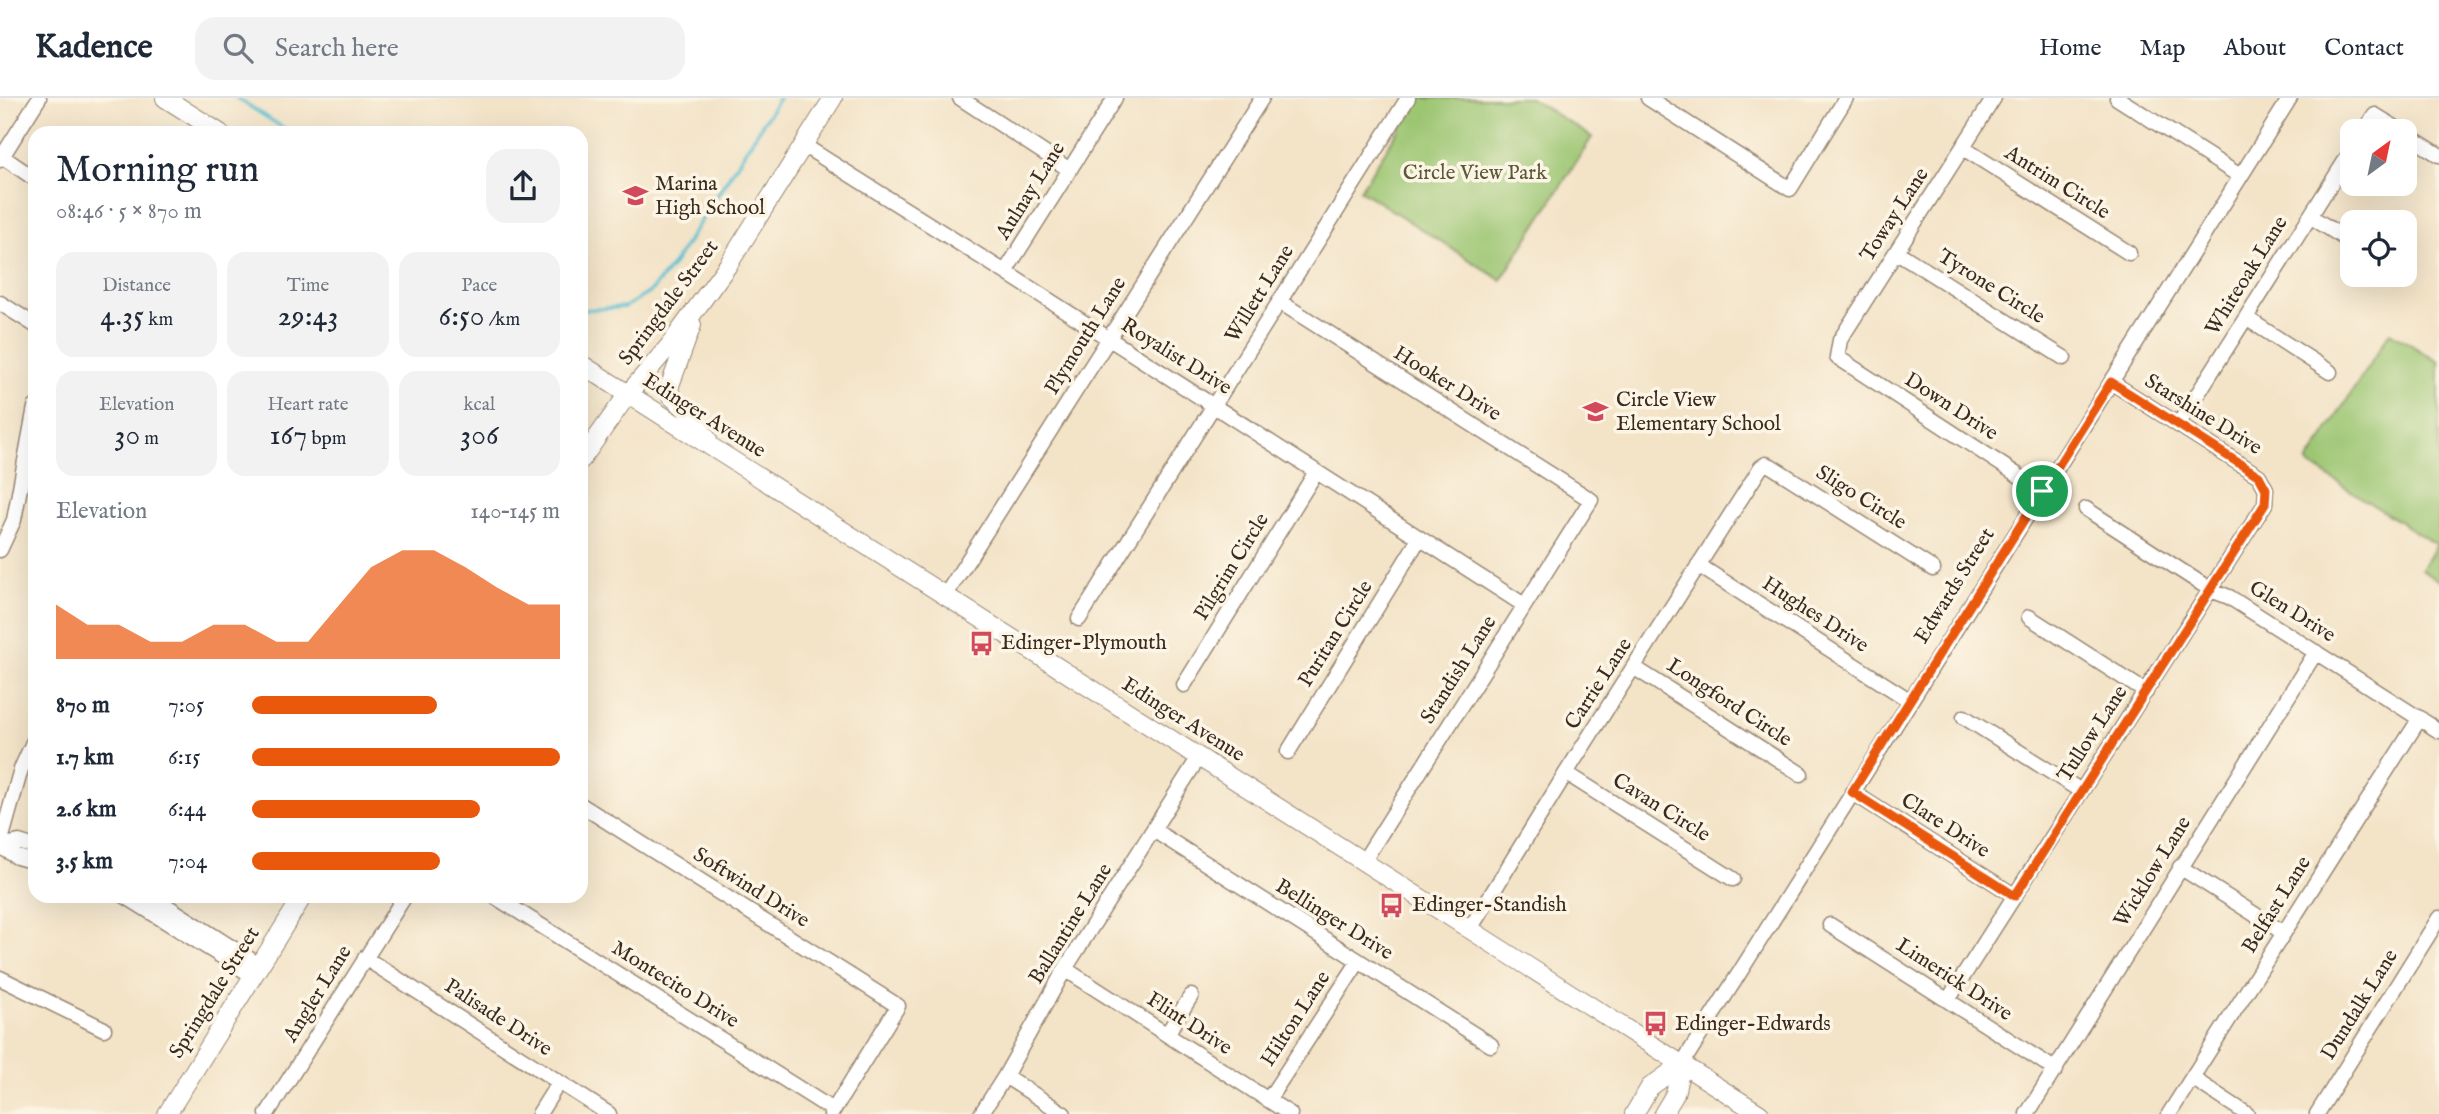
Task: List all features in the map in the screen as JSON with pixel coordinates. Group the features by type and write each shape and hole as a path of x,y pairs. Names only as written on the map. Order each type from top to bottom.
{"main road":[{"path":"165,98 209,126"},
{"name":"Springdale Street","path":"588,450 628,394 698,308 833,98"},
{"path":"698,308 669,388 671,396 686,409 714,449"},
{"name":"Edinger Avenue","path":"588,368 1760,1114"},
{"name":"Springdale Street","path":"167,1114 299,903"},
{"name":"Edwards Street","path":"1634,1114 1650,1087 1682,1064"},
{"name":"Edwards Street","path":"1663,1114 1675,1094 1682,1064"}],"street":[{"path":"28,174 1,157 38,98"},
{"path":"960,98 1070,170"},
{"name":"Aulnay Lane","path":"1005,272 1115,98"},
{"name":"Plymouth Lane","path":"945,596 1262,98"},
{"name":"Willett Lane","path":"1079,619 1408,98"},
{"path":"1648,98 1790,189 1846,98"},
{"name":"Toway Lane","path":"1838,357 1840,340 1994,98"},
{"path":"2117,98 2240,176"},
{"name":"Edwards Street","path":"1682,1064 2290,98"},
{"path":"2417,141 2439,155"},
{"name":"Royalist Drive","path":"803,145 1524,605"},
{"name":"Antrim Circle","path":"1963,148 2129,253"},
{"name":"Whiteoak Lane","path":"2178,425 2340,169"},
{"path":"2310,216 2340,235"},
{"name":"Tyrone Circle","path":"1897,252 2064,358"},
{"name":"Hooker Drive","path":"1280,302 1591,500"},
{"path":"0,303 28,321"},
{"path":"2246,317 2330,372"},
{"name":"Down Drive","path":"1838,357 2042,491"},
{"name":"Starshine Drive","path":"2111,382 2259,476 2266,489"},
{"name":"Carrie Lane","path":"1470,929 1698,565 1761,467 1766,464"},
{"name":"Sligo Circle","path":"1766,464 1933,569"},
{"name":"Pilgrim Circle","path":"1184,685 1316,472"},
{"path":"0,550 28,487"},
{"name":"Tullow Lane","path":"1948,1000 2265,504 2266,489"},
{"name":"Standish Lane","path":"1363,862 1591,500"},
{"name":"Glen Drive","path":"2086,509 2439,731"},
{"name":"Puritan Circle","path":"1288,752 1419,539"},
{"name":"Hughes Drive","path":"1698,565 1909,700"},
{"path":"2029,617 2146,692"},
{"name":"Wicklow Lane","path":"2027,1114 2316,652"},
{"name":"Longford Circle","path":"1635,668 1801,774"},
{"path":"1964,717 2081,791"},
{"name":"Belfast Lane","path":"2169,1114 2420,718"},
{"path":"0,845 21,769 28,754"},
{"name":"Ballantine Lane","path":"981,1114 1065,969 1155,831 1199,757"},
{"name":"Cavan Circle","path":"1566,773 1733,879"},
{"name":"Clare Drive","path":"1852,792 2015,896"},
{"name":"Softwind Drive","path":"588,809 898,1006 832,1112"},
{"name":"Bellinger Drive","path":"1155,831 1491,1045"},
{"path":"0,845 19,842 28,845"},
{"path":"0,845 18,857 28,860"},
{"path":"2180,867 2284,933"},
{"path":"137,903 256,971"},
{"path":"161,903 256,971"},
{"name":"Angler Lane","path":"267,1114 400,903"},
{"name":"Montecito Drive","path":"505,903 832,1112"},
{"name":"Dundalk Lane","path":"2317,1114 2439,918"},
{"name":"Limerick Drive","path":"1830,925 2056,1070"},
{"name":"Palisade Drive","path":"365,958 609,1114"},
{"name":"Hilton Lane","path":"1268,1100 1359,961"},
{"name":"Flint Drive","path":"1065,969 1290,1114"},
{"path":"0,978 104,1029"},
{"path":"1167,1034 1191,996"},
{"path":"1005,1076 1064,1114"},
{"path":"2192,1078 2247,1114"},
{"path":"539,1114 559,1082"}],"green space":[{"name":"Circle View Park","path":"1419,98 1530,98 1592,137 1501,280 1360,190"},
{"path":"2390,332 2439,362 2439,581 2421,569 2436,545 2307,463"}],"waterway":[{"path":"237,98 280,126"},
{"path":"588,310 625,307 650,292 672,266 779,98"}],"place":[{"name":"Marina High School","path":"635,196"},
{"name":"Circle View Elementary School","path":"1596,412"},
{"name":"Edinger-Plymouth","path":"981,643"},
{"name":"Edinger-Standish","path":"1392,905"},
{"name":"Edinger-Edwards","path":"1655,1024"}],"route":[{"path":"2111,382 2259,476 2264,482 2266,497 2265,504 2015,896 1852,792 2042,491 2111,382"}]}
